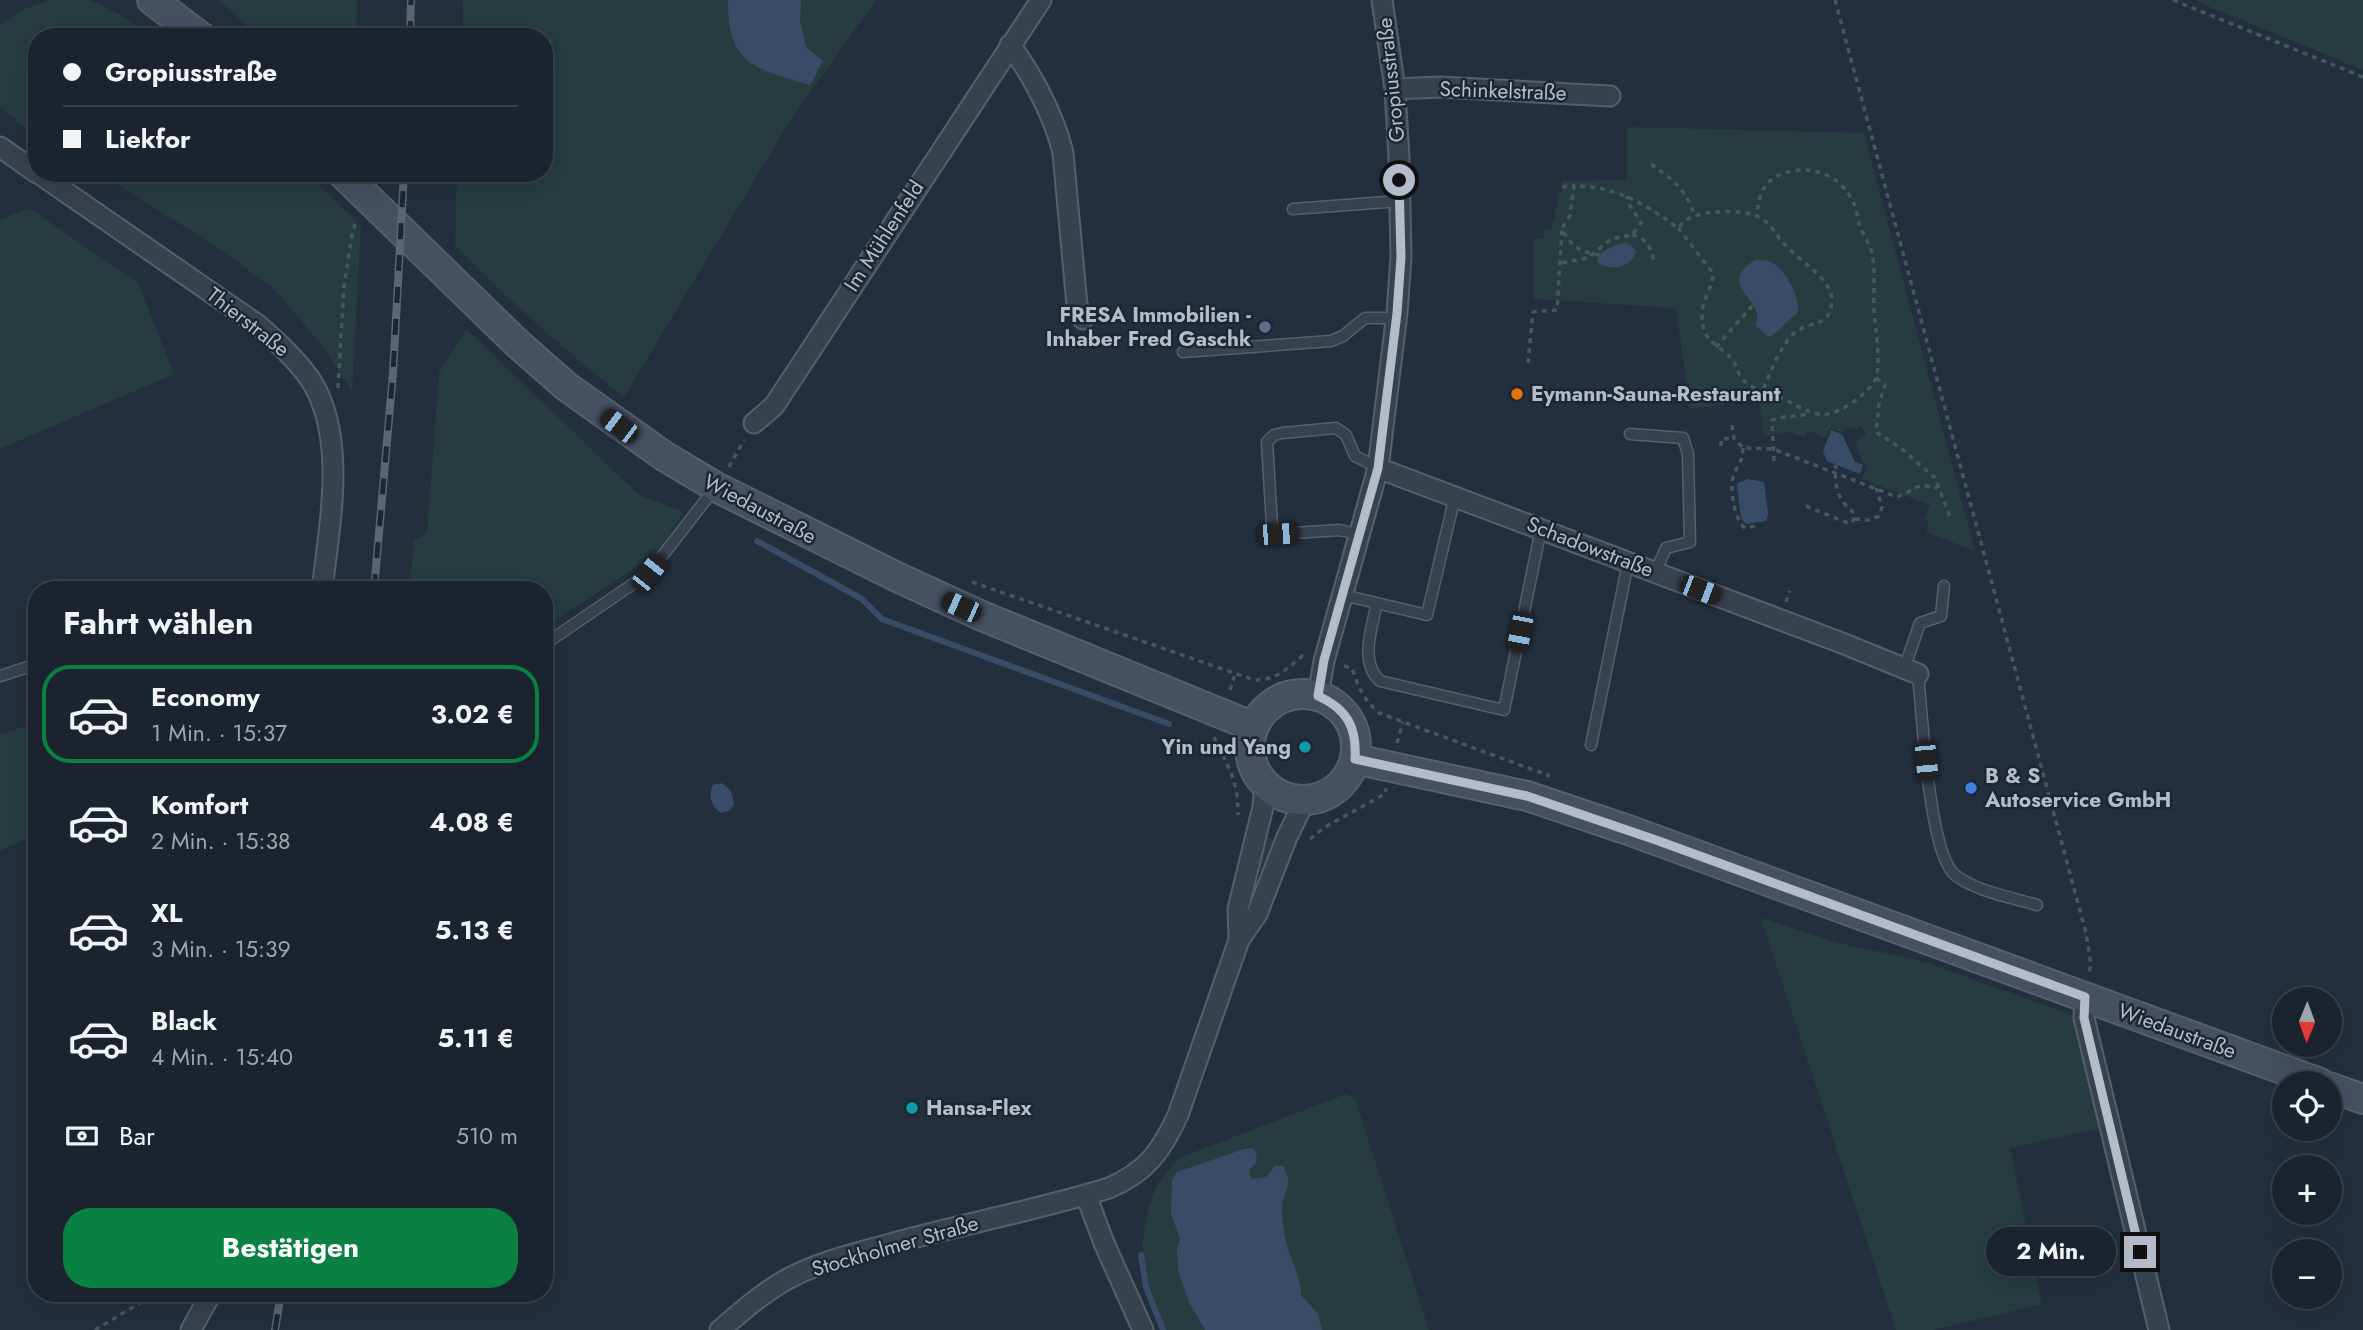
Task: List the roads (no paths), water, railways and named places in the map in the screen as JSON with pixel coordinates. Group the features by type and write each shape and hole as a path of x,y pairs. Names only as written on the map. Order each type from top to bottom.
{"main road":[{"path":"152,0 189,28"},
{"name":"Wiedaustraße","path":"351,182 517,343 568,387 642,441 721,479 822,542 970,611 1254,727"},
{"path":"1287,696 1318,696 1332,703 1353,727 1355,759 1348,775 1337,788 1322,797 1305,800 1288,798 1265,784 1252,763 1251,739 1254,727 1262,714 1287,696"},
{"name":"Wiedaustraße","path":"1355,759 1527,796 2087,988 2291,1071"},
{"path":"2342,1092 2363,1099"}],"street":[{"name":"Im Mühlenfeld","path":"754,423 774,406 1041,0"},
{"name":"Gropiusstraße","path":"1318,696 1324,660 1378,468 1396,318 1401,257 1400,201 1395,89 1382,0"},
{"path":"1010,45 1025,64 1060,139 1077,305 1083,319"},
{"name":"Schinkelstraße","path":"1395,89 1440,87 1610,96"},
{"name":"Thierstraße","path":"0,147 28,167"},
{"name":"Thierstraße","path":"50,182 258,325 288,351 311,381 326,414 332,451 332,498 323,581"},
{"name":"Schadowstraße","path":"1378,468 1911,672"},
{"name":"Stockholmer Straße","path":"1239,940 1238,909 1263,807 1265,784"},
{"name":"Stockholmer Straße","path":"720,1330 753,1301 786,1280 816,1266 907,1239 1086,1195 1127,1180 1153,1159 1178,1115 1239,940 1257,914 1283,846 1305,800"},
{"path":"2087,988 2084,1018 2159,1330"},
{"path":"1086,1195 1143,1330"},
{"path":"191,1330 206,1302"}],"lane":[{"path":"1293,209 1400,201"},
{"path":"1183,352 1331,341 1343,336 1365,318 1396,318"},
{"path":"1359,534 1339,530 1278,534 1272,525 1267,442 1274,435 1336,429 1346,435 1355,456 1378,468"},
{"path":"1630,434 1683,439 1688,454 1690,542 1666,548 1655,573"},
{"path":"553,639 649,573 721,479"},
{"path":"1343,595 1427,615 1455,496"},
{"path":"1377,603 1368,656 1371,669 1380,681 1504,710 1541,529"},
{"path":"1591,745 1628,563"},
{"path":"1944,586 1941,616 1920,623 1911,672 1928,784 1943,858 1954,874 1978,887 2037,905"},
{"path":"0,676 28,667"}],"water":[{"path":"728,0 801,0 800,21 806,47 823,61 810,85 760,68 740,52 729,22"},
{"path":"1626,243 1636,252 1630,262 1620,267 1608,267 1597,262 1604,251"},
{"path":"1755,260 1769,261 1782,271 1797,301 1797,314 1769,337 1756,326 1755,308 1739,282 1745,268"},
{"path":"1831,430 1842,434 1855,462 1863,465 1860,474 1827,461 1823,451"},
{"path":"1748,479 1764,482 1768,514 1766,521 1746,524 1741,518 1737,486"},
{"path":"721,783 731,792 734,805 729,811 721,813 711,800 711,789 713,785"},
{"path":"1253,1148 1257,1154 1255,1165 1249,1170 1250,1177 1266,1177 1275,1166 1283,1166 1287,1173 1288,1184 1282,1206 1285,1238 1299,1279 1301,1295 1318,1314 1322,1330 1205,1330 1189,1302 1178,1271 1177,1250 1180,1238 1171,1214 1172,1180 1177,1172"}],"waterway":[{"path":"757,541 862,599 882,619 1169,724"},
{"path":"1141,1255 1146,1287 1163,1330"}],"railway":[{"path":"410,28 411,0"},
{"path":"375,581 393,373 404,182"},
{"path":"275,1330 280,1302"}],"place":[{"name":"FRESA Immobilien - Inhaber Fred Gaschk","path":"1265,327"},
{"name":"Eymann-Sauna-Restaurant","path":"1517,394"},
{"name":"Yin und Yang","path":"1305,747"},
{"name":"B & S Autoservice GmbH","path":"1971,788"},
{"name":"Hansa-Flex","path":"912,1108"}]}
